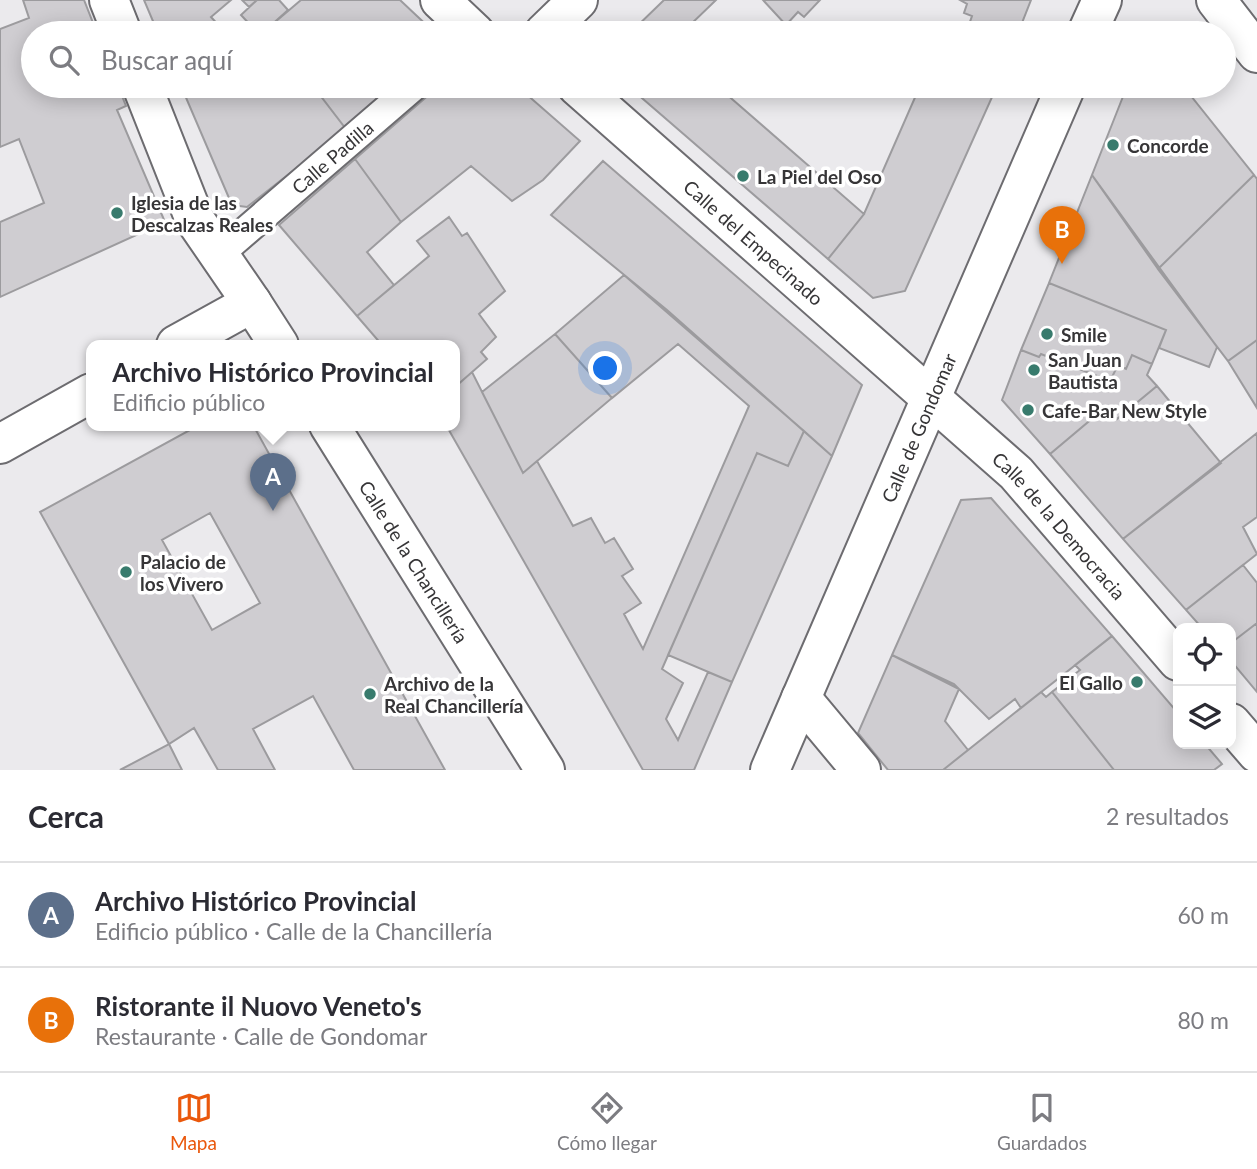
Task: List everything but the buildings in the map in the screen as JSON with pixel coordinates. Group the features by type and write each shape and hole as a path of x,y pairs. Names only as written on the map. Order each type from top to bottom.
{"street":[{"path":"108,0 117,21"},
{"path":"440,0 462,21"},
{"path":"556,21 578,0"},
{"path":"1092,21 1102,0"},
{"path":"1216,0 1232,21"},
{"path":"1236,26 1257,53"},
{"path":"147,98 195,220 276,340"},
{"name":"Calle Padilla","path":"219,254 400,98"},
{"name":"Calle del Empecinado","path":"591,98 930,399"},
{"name":"Calle de Gondomar","path":"771,770 1061,98"},
{"path":"185,340 252,303"},
{"path":"0,444 86,396"},
{"name":"Calle de la Democracia","path":"930,399 1016,473 1173,656"},
{"name":"Calle de la Chancillería","path":"333,431 545,770"},
{"path":"801,698 861,770"},
{"path":"1236,729 1257,753"}],"place":[{"name":"Concorde","path":"1113,145"},
{"name":"La Piel del Oso","path":"743,176"},
{"name":"Iglesia de las Descalzas Reales","path":"117,213"},
{"name":"Ristorante il Nuovo Veneto's","path":"1062,264"},
{"name":"Smile","path":"1047,334"},
{"name":"San Juan Bautista","path":"1034,370"},
{"name":"Cafe-Bar New Style","path":"1028,410"},
{"name":"Archivo Histórico Provincial","path":"273,511"},
{"name":"Palacio de los Vivero","path":"126,572"},
{"name":"El Gallo","path":"1137,682"},
{"name":"Archivo de la Real Chancillería","path":"370,694"}]}
